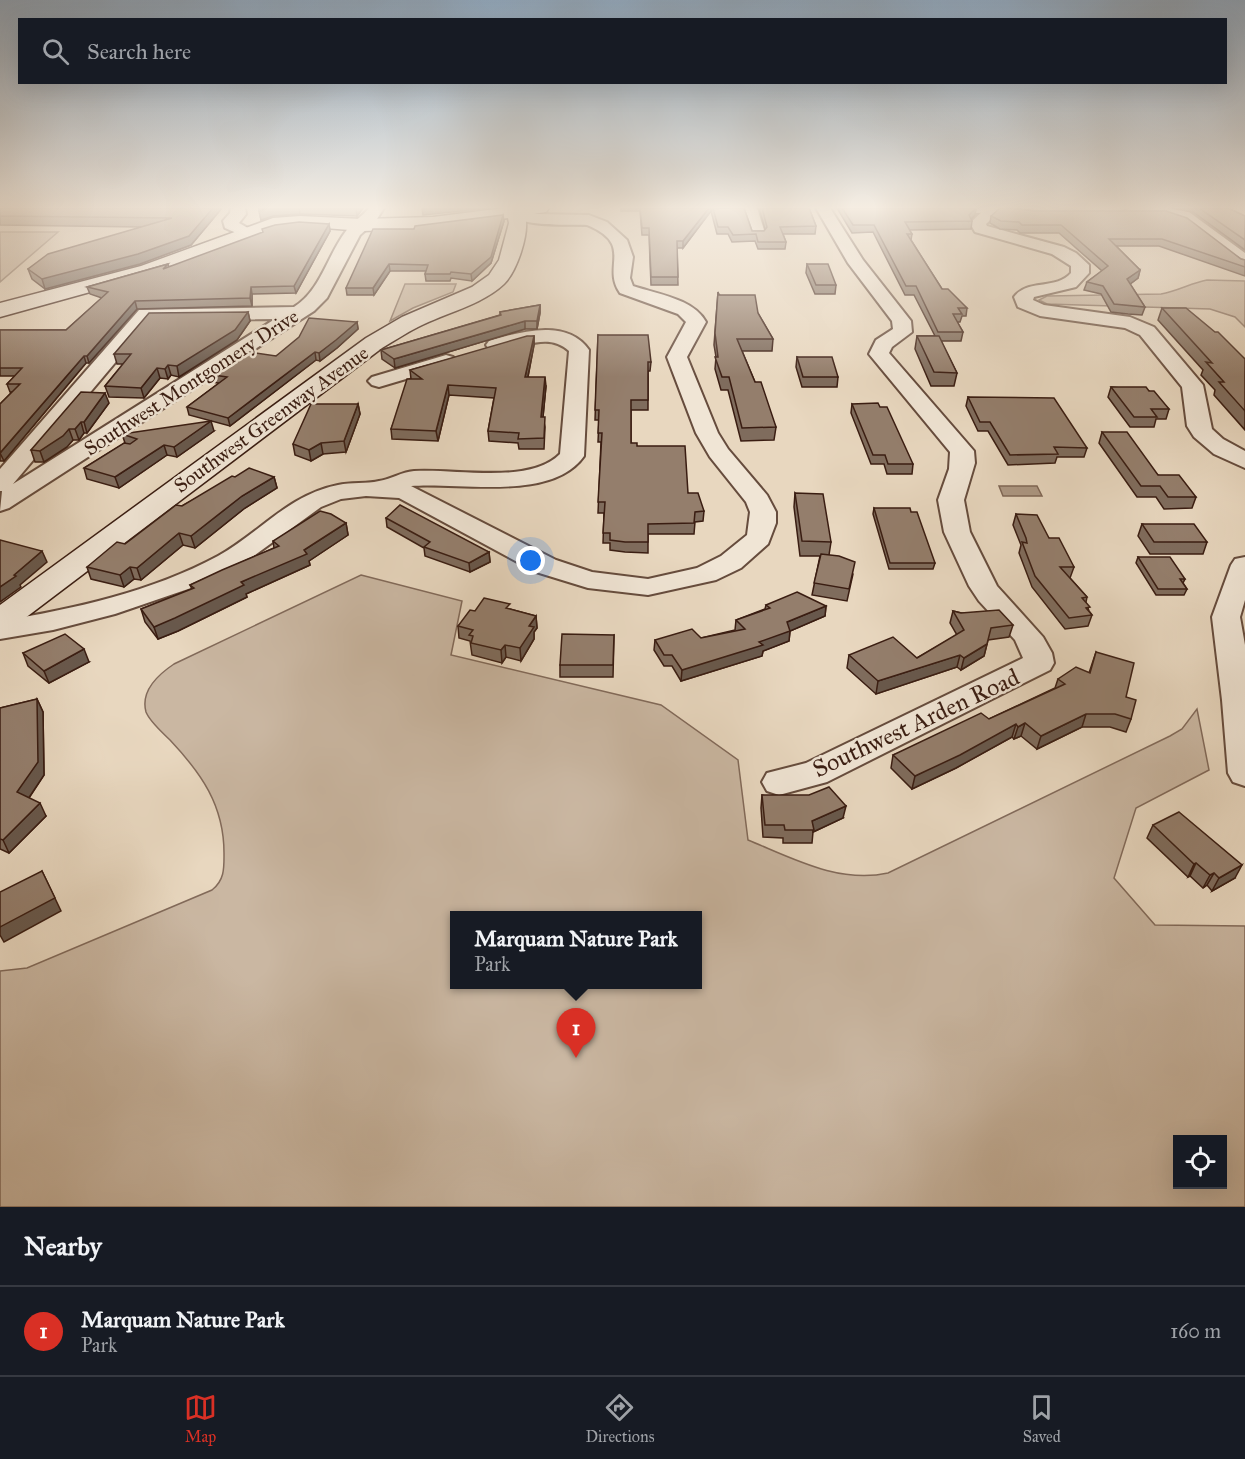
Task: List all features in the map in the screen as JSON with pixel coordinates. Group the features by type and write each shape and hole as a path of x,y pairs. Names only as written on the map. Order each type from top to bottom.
{"street":[{"path":"0,310 163,264"},
{"name":"Southwest Montgomery Drive","path":"0,502 297,314 318,298 336,264"},
{"name":"Southwest Greenway Avenue","path":"0,621 374,343 410,322 479,291 497,279 506,264"},
{"path":"0,630 46,622 157,592 229,562 303,506 350,490 385,488 406,492 546,566 588,580 648,587 706,574 731,562 759,538 763,512 758,500 718,452 707,433 677,357 696,322 693,316 685,310 626,289 621,279 624,264"},
{"name":"Southwest Arden Road","path":"779,782 815,773 1039,663 1037,648 995,604 985,589 952,517 951,500 963,462 962,451 881,358 881,346 902,332 902,320 880,295 858,264"},
{"path":"1079,264 1081,273 1074,281 1028,293 1023,297 1025,303 1040,310 1121,322 1143,328 1192,385 1196,396 1197,424 1203,434 1245,461"},
{"path":"0,484 146,314 297,314"},
{"path":"379,381 515,339 558,338 577,347 579,354 572,456 558,470 536,477 405,479 385,488"},
{"path":"1245,565 1227,609 1239,700 1245,773"}],"shaded area":[{"path":"0,264 21,264 0,282"},
{"path":"1207,280 1245,281 1245,327 1235,317 1210,309 1047,304 1039,300 1047,296 1161,294"},
{"path":"405,284 456,284 453,292 413,308 390,321"},
{"path":"999,486 1037,486 1042,496 1003,496"},
{"path":"361,575 462,601 451,655 661,705 738,760 748,840 816,867 852,875 888,873 1170,736 1182,729 1197,709 1209,770 1136,808 1114,878 1155,925 1245,926 1245,1207 0,1207 0,971 27,968 212,890 222,878 223,836 220,820 209,791 192,765 153,723 146,712 148,690 157,678 174,664"}],"building":[{"path":"34,264 98,264 42,279 28,269"},
{"path":"168,264 163,269 176,264 306,264 294,286 251,287 250,298 135,301 0,453 0,404 20,384 7,384 22,368 0,368 0,330 66,330 108,292 87,287"},
{"path":"357,264 389,264 373,288 346,288"},
{"path":"402,264 482,264 471,274 451,272 450,274 425,274 428,265"},
{"path":"650,264 678,264 678,277 651,277"},
{"path":"807,264 828,264 836,285 816,285"},
{"path":"895,264 926,264 942,289 948,289 967,308 958,308 962,314 953,314 963,332 938,332 916,286 906,286"},
{"path":"1106,264 1134,264 1140,270 1127,279 1145,307 1114,304 1103,286 1087,282 1108,266"},
{"path":"718,292 719,295 755,295 758,313 773,339 737,339 755,382 761,382 776,427 742,428 729,377 722,377 715,357 718,357 715,333"},
{"path":"540,305 537,321 525,321 394,359 381,350 501,315 500,312"},
{"path":"1162,308 1186,308 1218,332 1245,359 1245,411 1219,382 1224,382 1206,362 1212,363"},
{"path":"248,312 235,330 177,366 168,365 165,369 157,368 141,388 105,386 131,354 114,354 149,313"},
{"path":"309,318 357,322 319,353 315,352 228,418 187,407 227,377 207,374 242,351 276,356 299,337"},
{"path":"598,335 648,335 651,362 648,362 648,400 631,400 631,443 637,443 637,446 685,446 688,493 698,493 704,511 695,512 694,523 648,524 648,542 610,540 610,533 603,533 605,502 598,502 602,433 598,433 599,410 595,410"},
{"path":"527,336 534,336 525,377 545,377 541,417 545,417 544,438 518,439 519,433 488,431 496,388 448,385 436,431 391,429 407,379 422,379 410,370"},
{"path":"917,336 939,336 957,373 934,372"},
{"path":"797,357 832,357 838,377 803,377"},
{"path":"1111,387 1146,387 1149,391 1154,391 1169,409 1151,409 1157,417 1134,417"},
{"path":"81,392 105,393 84,422 81,422 75,429 69,429 63,436 40,451 31,450"},
{"path":"968,397 1054,398 1087,448 1054,447 1058,454 1010,455 990,422 980,422"},
{"path":"878,403 880,407 887,407 913,464 888,464 885,455 873,455 852,404"},
{"path":"311,404 358,404 344,441 321,443 309,450 293,444"},
{"path":"211,421 174,447 164,445 115,477 84,468 124,443 130,444 137,439 122,434"},
{"path":"1102,432 1127,432 1158,475 1179,475 1196,497 1168,497 1160,486 1141,486"},
{"path":"249,468 274,477 242,496 191,536 179,533 137,568 130,567 120,575 87,567 117,542 125,544 176,505 182,506"},
{"path":"795,493 823,494 831,542 802,541"},
{"path":"400,505 489,552 469,563 424,547 430,542 386,518"},
{"path":"874,508 910,508 911,512 917,512 935,563 890,563"},
{"path":"320,511 331,514 346,523 304,550 307,554 241,582 244,585 154,627 141,609 194,588 190,585 279,546 273,541"},
{"path":"1016,514 1037,515 1049,538 1059,538 1074,567 1060,567 1087,597 1082,598 1090,607 1086,608 1092,615 1069,618 1035,576 1022,542 1027,543 1026,538"},
{"path":"1142,524 1194,524 1207,542 1154,542"},
{"path":"0,540 42,551 14,575 16,576 0,587"},
{"path":"821,554 839,556 855,562 849,589 814,583"},
{"path":"1138,557 1170,557 1185,579 1180,579 1187,589 1158,589"},
{"path":"797,592 826,606 787,622 790,631 759,642 763,645 682,670 672,655 664,655 655,640 692,629 701,638 745,629 736,620 770,608 766,605"},
{"path":"484,598 510,604 506,608 536,616 529,626 534,627 520,648 505,645 501,650 471,643 473,636 469,635 473,630 458,626 470,610 475,611"},
{"path":"999,610 1013,625 991,628 987,644 964,658 960,655 878,681 849,655 893,637 917,658 964,630 953,611 961,613"},
{"path":"65,634 84,649 44,671 23,653"},
{"path":"562,634 614,635 613,665 560,665"},
{"path":"1096,652 1134,663 1126,697 1136,700 1131,719 1115,714 1086,714 1041,736 1025,723 1018,727 1016,724 960,755 915,776 893,755 981,713 989,719 1065,684 1058,679 1076,667 1090,673"},
{"path":"37,699 38,762 17,792 40,803 3,840 0,839 0,708"},
{"path":"829,787 846,806 812,821 814,830 785,830 784,825 765,825 762,795 809,795"},
{"path":"1179,812 1242,865 1219,878 1214,873 1210,875 1196,863 1194,864 1153,825"},
{"path":"42,871 55,898 0,927 0,892"}],"place":[{"name":"Marquam Nature Park","path":"576,1058"}]}
